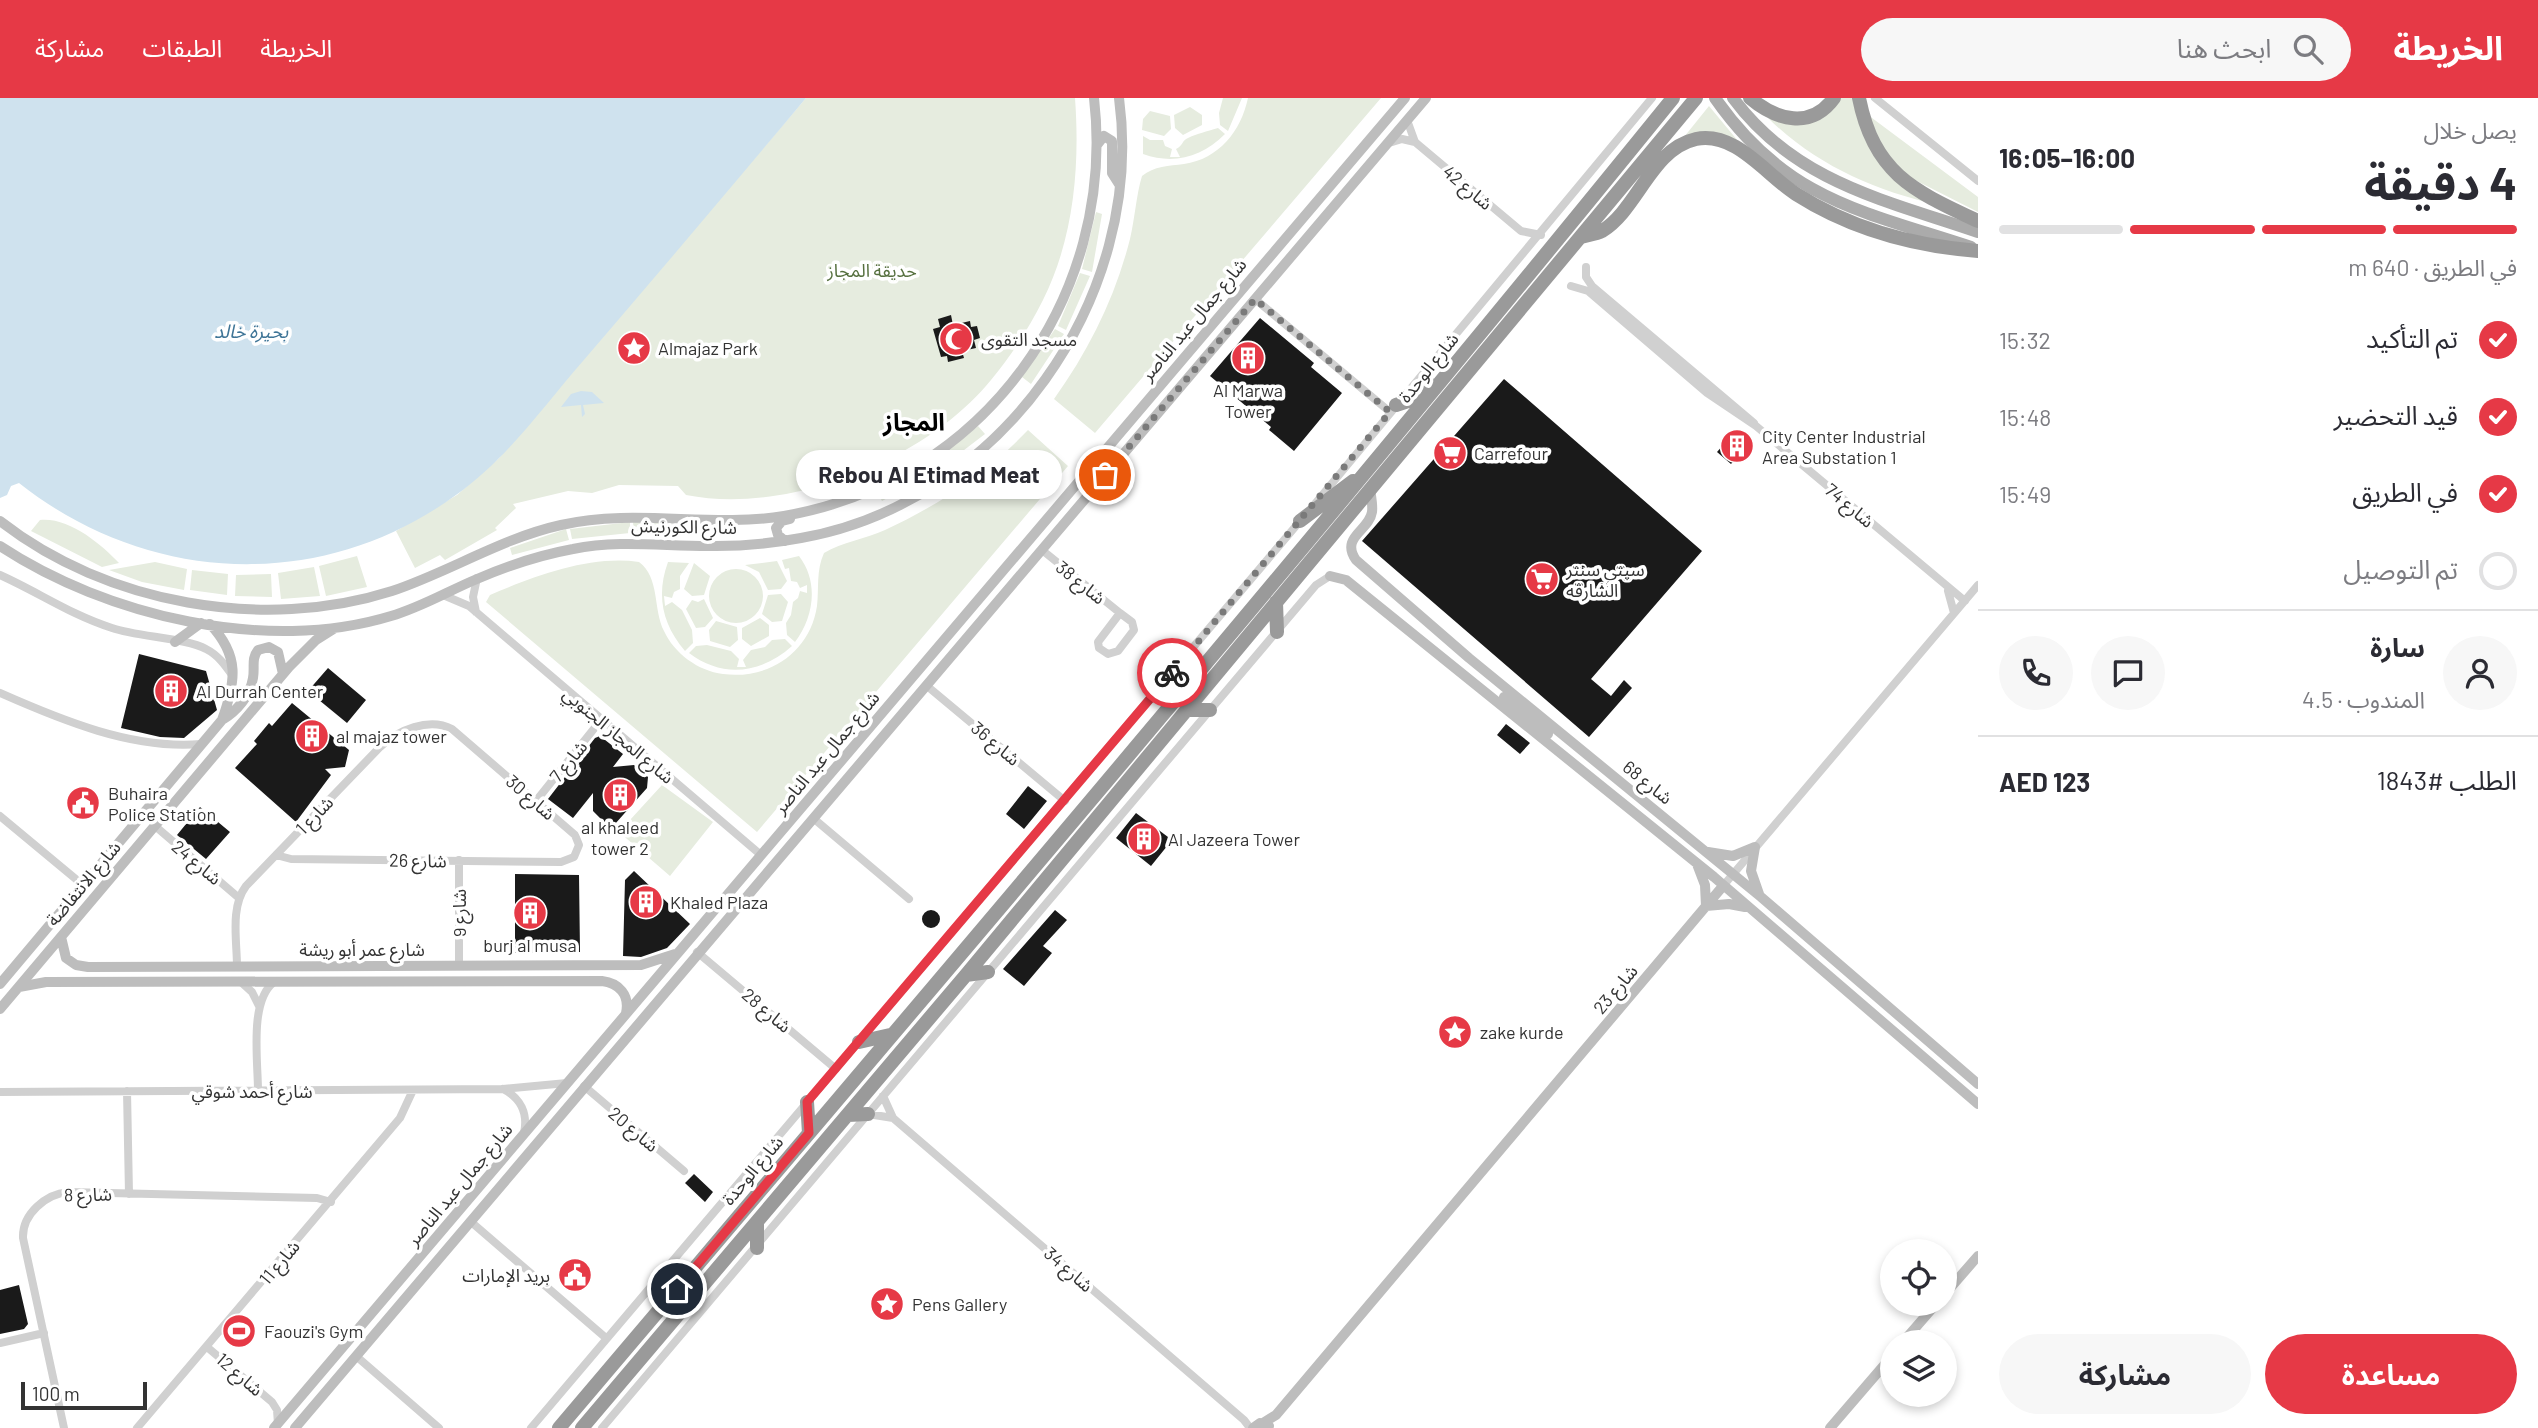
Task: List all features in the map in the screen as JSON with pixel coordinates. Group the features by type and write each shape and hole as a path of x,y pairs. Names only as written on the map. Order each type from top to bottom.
{"highway":[{"path":"1631,151 1635,135 1662,98"},
{"name":"شارع الوحدة","path":"559,1428 1369,471 1674,98"},
{"name":"شارع الوحدة","path":"582,1428 966,975 1696,98"},
{"path":"1750,98 1775,115 1795,119 1816,115 1834,98"},
{"path":"1858,98 1869,137 1895,174 1921,194 1978,221"},
{"path":"1580,238 1607,227 1671,152 1687,142 1704,138 1731,144 1802,198 1860,227 1941,247 1978,250"},
{"path":"1393,409 1414,399 1451,370"},
{"path":"1300,521 1369,471"},
{"path":"1276,602 1277,632"},
{"path":"1186,710 1210,710"},
{"path":"966,975 989,972"},
{"path":"859,1042 878,1040 894,1033"},
{"path":"807,1102 809,1133"},
{"path":"848,1115 868,1114"},
{"path":"757,1223 757,1248"}],"main road":[{"path":"1715,98 1754,145 1809,187 1871,216 1978,250"},
{"path":"1734,98 1773,140 1833,181 1877,200 1978,232"}],"street":[{"name":"شارع الكورنيش","path":"3,523 65,561 137,589 225,607 290,610 333,606 375,596 524,535 578,521 634,516 729,521 782,516 818,509 872,489 924,461 973,424 1019,375 1046,336 1075,273 1088,217 1097,146 1094,98"},
{"name":"شارع الكورنيش","path":"0,545 55,578 98,597 143,611 205,624 284,629 336,627 387,617 477,578 536,558 592,545 640,543 723,546 785,541 844,527 901,503 955,471 1008,426 1051,373 1086,312 1107,252 1119,184 1122,136 1119,98"},
{"name":"شارع جمال عبد الناصر","path":"276,1426 1405,98"},
{"name":"شارع جمال عبد الناصر","path":"298,1427 697,952 927,686 1426,98"},
{"path":"531,1428 1065,801 1528,251 1652,98"},
{"path":"1875,98 1978,181"},
{"path":"1378,155 1371,150 1390,125 1390,117"},
{"path":"1408,120 1415,142"},
{"path":"1097,146 1104,136 1112,141 1112,173 1119,184"},
{"path":"1389,143 1402,139 1415,142"},
{"name":"شارع 42","path":"1415,142 1521,231"},
{"path":"1316,228 1317,218 1339,189 1334,182"},
{"path":"1528,251 1521,231 1541,234"},
{"name":"شارع 74","path":"1586,267 1586,276 1592,286 1745,413 1756,426"},
{"name":"شارع 74","path":"1571,286 1588,291 1707,393 1756,426 1963,603"},
{"path":"1255,299 1393,409"},
{"name":"شارع 68","path":"1370,489 1372,512 1354,537 1351,552 1356,560 1599,765 1761,897 1978,1084"},
{"path":"785,541 776,532 779,523 810,516 818,509"},
{"name":"شارع 38","path":"1042,550 1134,624 1134,630 1118,651 1108,654 1099,648 1098,642 1120,613"},
{"path":"0,575 50,603 93,622 208,650 218,657 232,676"},
{"path":"601,1428 757,1248 1210,710 1317,585 1330,576"},
{"name":"شارع 68","path":"1330,576 1346,580 1696,862 1978,1104"},
{"path":"477,578 473,601 477,614"},
{"path":"1954,613 1948,588 1976,587"},
{"name":"شارع 23","path":"1258,1426 1276,1415 1976,587"},
{"name":"شارع المجاز الجنوبي","path":"443,595 463,602 761,855"},
{"path":"1396,620 1388,609 1389,602 1394,600 1411,608"},
{"path":"175,642 205,624"},
{"name":"شارع الانتفاضة","path":"0,984 222,720 232,676 229,648 205,624"},
{"name":"شارع الانتفاضة","path":"0,1009 283,674 309,647 336,627"},
{"path":"222,720 240,706 248,693 253,678 253,659 258,650 269,647 278,652 283,674"},
{"name":"شارع 36","path":"927,686 1065,801"},
{"path":"1480,687 1500,694 1580,761 1599,765"},
{"path":"2,697 127,737 172,745 201,744"},
{"path":"874,747 871,739 889,714 889,706"},
{"name":"شارع 7","path":"536,801 601,720"},
{"name":"شارع 1","path":"239,898 276,855 390,738 430,724 446,726 458,733"},
{"name":"شارع 30","path":"458,733 578,840 579,849 574,857 561,862"},
{"path":"825,781 830,787 811,811 813,818 909,899"},
{"path":"1,820 83,885"},
{"name":"شارع 24","path":"155,826 239,898"},
{"path":"1706,852 1733,856 1755,847"},
{"path":"1755,847 1751,871 1761,897"},
{"name":"شارع 26","path":"276,855 292,859 561,862"},
{"name":"شارع 9","path":"459,860 460,967"},
{"path":"1696,862 1706,885 1706,906 1729,904 1750,909"},
{"path":"237,967 239,898"},
{"name":"شارع عمر أبو ريشة","path":"61,937 66,958 82,967 641,965 665,959 680,950"},
{"name":"شارع 28","path":"697,952 836,1069"},
{"path":"480,982 491,975 527,976 532,966"},
{"path":"153,982 156,975 193,973 205,967"},
{"name":"شارع عمر أبو ريشة","path":"19,987 46,982 607,982 618,986 625,995 626,1014"},
{"path":"241,982 252,992 259,1006"},
{"path":"258,1091 259,1006 264,992 274,982"},
{"name":"شارع أحمد شوقي","path":"0,1092 503,1089 568,1083"},
{"name":"شارع 20","path":"584,1086 684,1171"},
{"path":"503,1089 522,1107 525,1118 523,1135"},
{"name":"شارع 11","path":"137,1428 400,1118 412,1090"},
{"path":"127,1091 129,1194"},
{"name":"شارع 34","path":"883,1096 893,1118 1258,1426"},
{"path":"868,1114 893,1118"},
{"name":"شارع 8","path":"64,1428 23,1238 26,1220 43,1202 57,1194 129,1194 317,1198 331,1202"},
{"path":"470,1221 606,1338"},
{"path":"429,1270 425,1271 421,1265 443,1238 447,1228"},
{"path":"1957,1280 1978,1256"},
{"path":"368,1342 368,1334 381,1314 376,1306"},
{"path":"1913,1330 1926,1316"},
{"path":"0,1343 44,1333"},
{"name":"شارع 12","path":"207,1346 272,1402 278,1415 276,1426"},
{"path":"356,1356 439,1428"},
{"path":"1830,1428 1880,1370"},
{"name":"شارع 12","path":"272,1402 297,1402"}],"green space":[{"name":"حديقة المجاز","path":"806,98 1075,98 1075,175 1062,252 1038,310 1013,352 991,380 963,409 930,435 892,457 852,475 810,489 767,497 726,499 686,495 678,486 619,485 592,493 568,491 513,504 516,508 495,528 497,530 445,560 440,555 415,568 396,531 457,495 499,458"},
{"path":"1223,98 1242,98 1228,131 1220,125 1219,113"},
{"path":"1248,98 1381,98 1095,433 1054,399 1079,362 1109,303 1130,239 1142,176 1157,168 1197,161 1218,150 1240,122"},
{"path":"1839,98 1854,98 1862,129 1938,205 1891,192 1847,174 1786,135 1768,118 1783,121"},
{"path":"1709,106 1738,141 1680,142"},
{"path":"1190,107 1202,115 1202,125 1183,135 1175,128 1174,115"},
{"path":"1150,111 1170,116 1171,129 1164,136 1142,130 1143,119"},
{"path":"1868,115 1978,197 1978,212 1909,177 1886,153"},
{"path":"1218,128 1225,134 1207,148 1187,157 1166,159 1143,154 1143,136 1150,140 1163,140 1165,146 1172,149 1170,157 1180,157 1176,149 1186,139"},
{"path":"1096,212 1102,214 1092,272 1082,269"},
{"path":"1080,273 1090,276 1066,330 1058,326"},
{"path":"1055,329 1064,334 1031,384 1022,377"},
{"path":"978,426 985,434 938,470 932,462"},
{"path":"1028,430 1068,466 757,832 486,602 490,595 525,581 582,564 639,562 650,576 664,631 680,653 696,665 714,672 740,675 756,673 784,660 806,637 817,606 819,572 824,553 885,530 943,499 979,474"},
{"path":"929,463 935,472 882,501 879,495"},
{"path":"40,520 51,520 73,527 94,540 119,563 102,567 31,531"},
{"path":"630,522 630,533 572,539 570,529"},
{"path":"633,522 693,525 693,535 634,533"},
{"path":"566,529 569,540 512,555 510,548"},
{"path":"357,556 367,587 326,596 319,566"},
{"path":"799,556 809,577 812,599 806,622 795,642 787,635 786,623 791,615 793,602 800,591 807,593 807,585 800,588 797,582 791,581 789,568 785,569 782,560"},
{"path":"777,561 787,581 781,589 768,590 759,572 745,565"},
{"path":"155,562 187,569 184,590 142,582 109,570"},
{"path":"668,562 689,563 680,576 680,589 674,592 672,598 664,596 665,606 672,602 682,610 692,630 693,643 685,651 671,630 663,609 662,586"},
{"path":"694,563 710,576 704,595 692,596 684,589"},
{"path":"314,567 320,596 281,599 278,573"},
{"path":"736,569 755,577 763,596 755,615 736,623 717,615 709,596 717,577"},
{"path":"192,570 228,574 227,595 190,590"},
{"path":"271,574 272,597 235,596 236,575"},
{"path":"781,594 788,602 782,621 772,622 762,614 768,595"},
{"path":"704,599 713,618 705,627 696,628 686,609 692,600 698,602"},
{"path":"760,618 769,625 769,636 751,646 742,639 742,628"},
{"path":"716,621 737,627 738,640 730,647 710,641 709,630"},
{"path":"785,639 792,646 780,655 755,667 742,669 715,667 689,653 696,646 707,645 731,651 739,659 737,667 746,667 743,660 751,650 765,647 772,640"},
{"path":"662,785 713,822 670,876 619,832"}],"water":[{"name":"بحيرة خالد","path":"0,98 806,98 523,432 474,481 404,527 349,549 293,561 236,564 179,557 123,542 69,517 19,483 11,486 7,495 0,498"},
{"path":"592,392 604,403 583,405 585,414 582,417 581,405 561,407 571,394"}],"building":[{"name":"مسجد التقوى","path":"951,315 953,325 970,321 971,327 977,326 980,338 974,340 976,348 962,351 964,358 948,362 947,356 941,357 933,329 940,327 938,319"},
{"path":"1260,318 1314,363 1311,367 1342,393 1294,451 1269,430 1271,427 1210,376"},
{"name":"سيتي سنتر الشارقه","path":"1504,379 1702,551 1591,679 1611,696 1624,680 1632,688 1589,737 1362,541"},
{"name":"City Center Industrial Area Substation 1","path":"1736,430 1753,444 1750,448 1753,450 1744,460 1739,455 1731,464 1717,452"},
{"name":"Al Durrah Center","path":"139,654 206,671 217,710 184,738 160,737 121,728"},
{"path":"328,668 366,700 347,723 308,691"},
{"path":"292,703 349,750 345,767 325,769 331,775 296,822 235,768 257,744 254,741 269,723 272,726"},
{"path":"1506,724 1530,743 1520,754 1497,735"},
{"path":"600,736 623,754 613,767 634,765 648,777 647,788 615,824 605,823 593,811 593,793 573,818 548,799 595,738"},
{"path":"1028,786 1047,801 1024,829 1006,814"},
{"path":"200,807 230,832 206,859 177,835"},
{"name":"Al Jazeera Tower","path":"1136,813 1172,840 1151,866 1116,838"},
{"name":"Khaled Plaza","path":"634,871 690,924 667,948 641,957 623,956 625,880"},
{"path":"515,874 579,875 580,952 515,953"},
{"path":"931,910 937,913 940,919 937,925 931,928 925,925 922,919 925,913"},
{"path":"1055,910 1067,920 1043,946 1052,953 1024,986 1003,969"},
{"path":"694,1174 713,1192 705,1202 685,1183"},
{"path":"19,1285 28,1324 24,1329 0,1334 0,1290"}],"way so far":[{"path":"1105,475 1255,299 1390,412 1172,673"}],"place":[{"name":"مسجد التقوى","path":"956,339"},
{"name":"Almajaz Park","path":"634,348"},
{"name":"Al Marwa Tower","path":"1248,358"},
{"name":"City Center Industrial Area Substation 1","path":"1737,446"},
{"name":"Carrefour","path":"1450,453"},
{"name":"Rebou Al Etimad Meat","path":"1105,475"},
{"name":"سيتي سنتر الشارقه","path":"1542,579"},
{"name":"Al Durrah Center","path":"171,691"},
{"name":"al majaz tower","path":"312,736"},
{"name":"al khaleed tower 2","path":"620,795"},
{"name":"Buhaira Police Station","path":"83,803"},
{"name":"Al Jazeera Tower","path":"1144,839"},
{"name":"Khaled Plaza","path":"646,902"},
{"name":"burj al musa","path":"530,913"},
{"name":"zake kurde","path":"1455,1032"},
{"name":"بريد الإمارات","path":"575,1275"},
{"name":"Pens Gallery","path":"887,1304"},
{"name":"Faouzi's Gym","path":"239,1331"}],"district":[{"name":"المجاز","path":"914,421"}],"route":[{"path":"677,1289 809,1133 807,1102 1172,673"}]}
